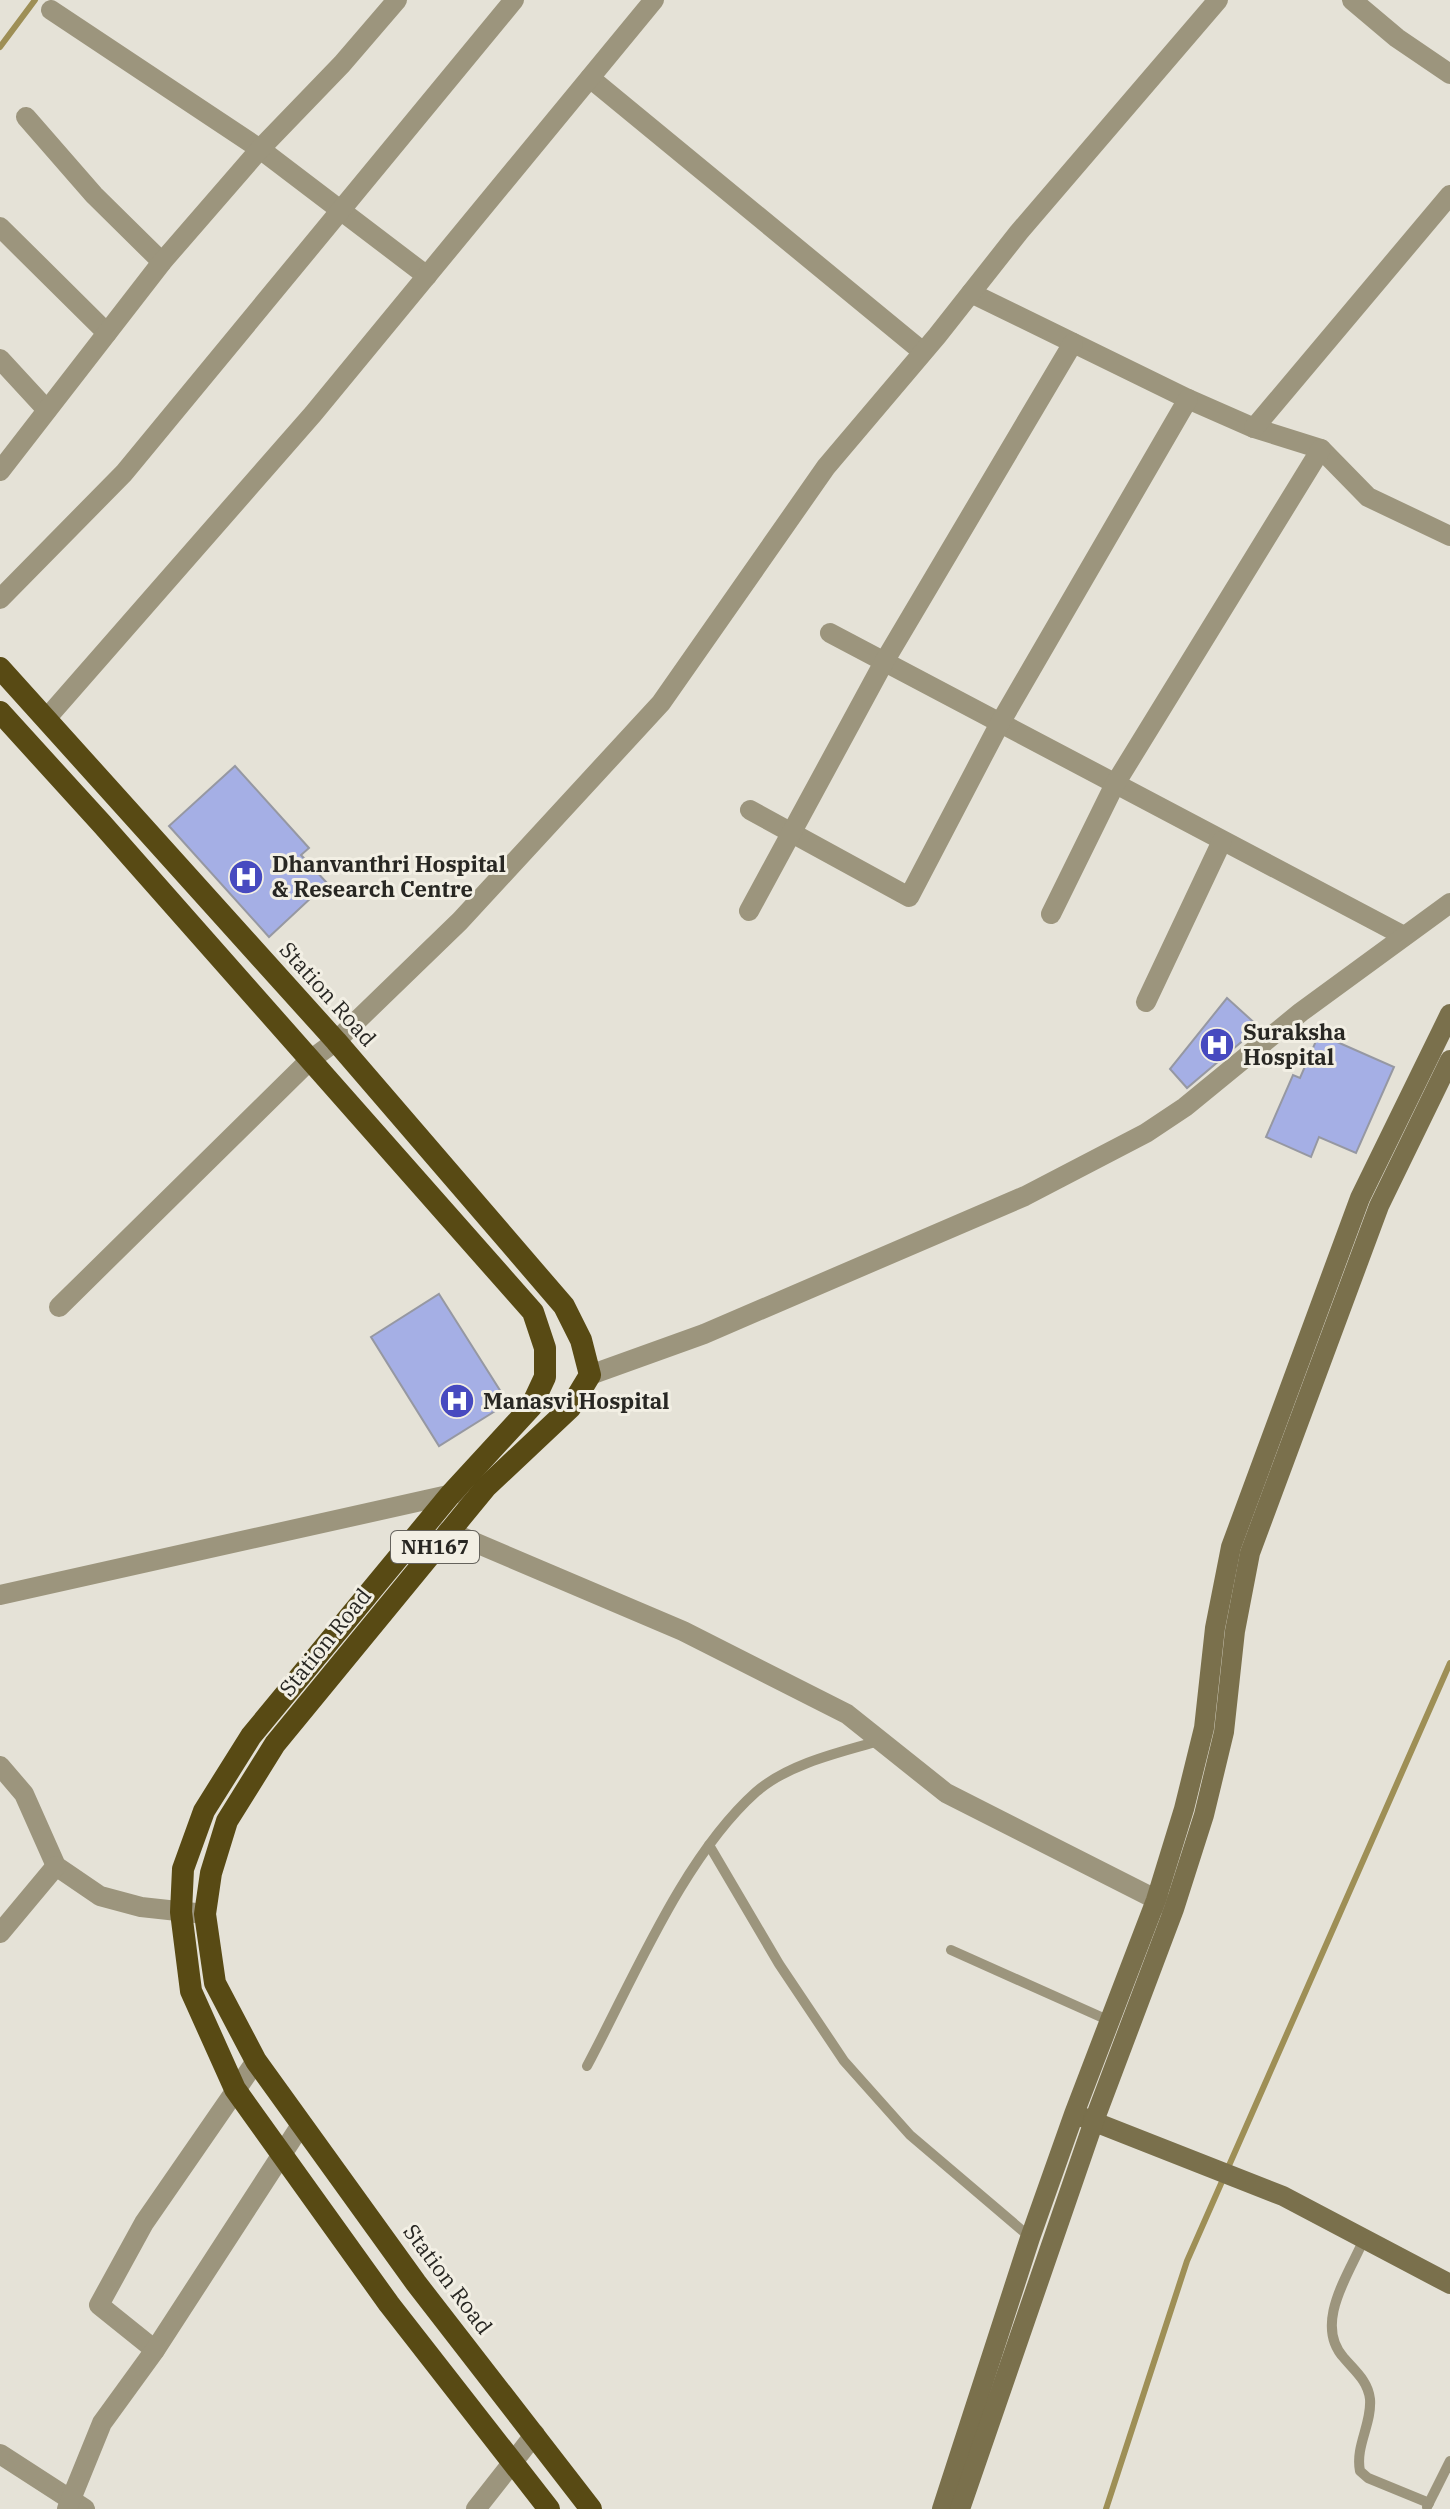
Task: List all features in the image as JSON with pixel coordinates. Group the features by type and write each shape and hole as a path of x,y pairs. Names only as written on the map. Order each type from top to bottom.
{"highway":[{"name":"Station Road","path":"0,668 336,1041 564,1306 581,1340 590,1375 570,1408 486,1487 275,1744 227,1821 211,1873 205,1914 215,1983 256,2061 416,2283 591,2509"},
{"name":"Station Road","path":"0,712 533,1312 545,1348 545,1377 531,1407 450,1495 251,1736 204,1811 183,1869 181,1912 191,1991 235,2089 389,2304 549,2509"}],"main road":[{"path":"1225,1630 1231,1547 1360,1198 1450,1014"},
{"path":"942,2509 1030,2238 1084,2118 1165,1904 1225,1630 1250,1553 1379,1206 1450,1060"},
{"path":"960,2509 1047,2253 1110,2021 1165,1904"},
{"path":"1084,2118 1283,2196 1450,2284"}],"street":[{"path":"0,471 162,262 260,149 342,64 397,0"},
{"path":"0,599 124,473 514,0"},
{"path":"46,719 313,414 654,0"},
{"path":"59,1307 309,1061 336,1041 460,921 661,703 826,467 1019,232 1218,0"},
{"path":"1352,0 1397,38 1450,74"},
{"path":"51,10 260,149 427,276"},
{"path":"590,78 923,352"},
{"path":"26,117 94,195 162,262"},
{"path":"1254,428 1450,195"},
{"path":"0,227 107,333"},
{"path":"971,293 1188,399 1254,428 1321,449 1368,497 1450,536"},
{"path":"749,911 884,662 1073,343"},
{"path":"0,359 47,410"},
{"path":"750,810 909,897 1000,723 1188,399"},
{"path":"1051,914 1115,784 1321,449"},
{"path":"830,633 1404,936"},
{"path":"1146,1002 1222,841"},
{"path":"590,1375 718,1328 1012,1202 1146,1133 1185,1107 1301,1012 1450,903"},
{"path":"0,1595 486,1487"},
{"path":"448,1531 683,1631 847,1714 946,1793 1165,1904"},
{"path":"0,1766 24,1794 56,1866 100,1896 141,1907 205,1914"},
{"path":"0,1793 24,1794"},
{"path":"0,1933 56,1866"},
{"path":"155,2350 99,2305 144,2223 256,2061"},
{"path":"0,2454 74,2506 102,2423 155,2350 301,2125"},
{"path":"476,2509 535,2434"}],"lane":[{"path":"587,2066 678,1894 709,1845 757,1791 808,1762 883,1740"},
{"path":"709,1845 779,1964 844,2061 910,2135 1047,2253"},
{"path":"951,1950 1110,2021"},
{"path":"1364,2239 1333,2311 1330,2334 1334,2347 1364,2380 1370,2398 1369,2418 1357,2458 1360,2471 1368,2478 1428,2506 1450,2461"}],"building":[{"path":"235,766 309,848 301,855 327,883 269,937 169,826"},
{"path":"1227,998 1259,1027 1187,1088 1170,1069"},
{"path":"1319,1034 1394,1067 1356,1153 1319,1137 1311,1157 1266,1137 1293,1075 1300,1078"},
{"path":"439,1294 508,1403 439,1446 371,1337"}],"waterway":[{"path":"0,47 35,0"},
{"path":"1106,2509 1187,2261 1450,1663"}],"place":[{"name":"Dhanvanthri Hospital & Research Centre","path":"246,877"},
{"name":"Suraksha Hospital","path":"1217,1045"},
{"name":"Manasvi Hospital","path":"457,1401"}]}
